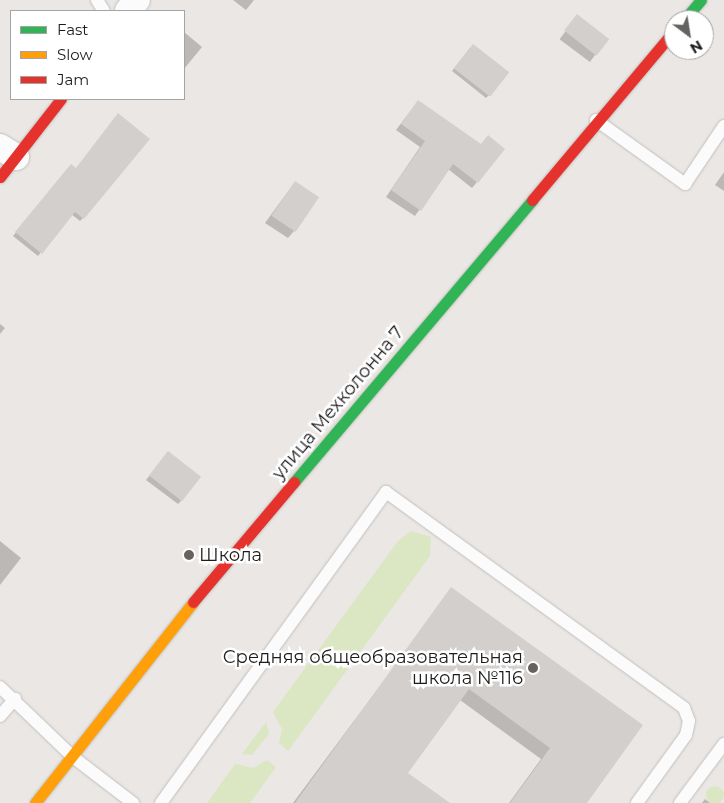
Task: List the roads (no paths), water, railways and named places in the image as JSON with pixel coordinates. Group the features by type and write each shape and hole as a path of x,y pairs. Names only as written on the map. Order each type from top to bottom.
{"street":[{"path":"129,10 138,0"},
{"path":"692,10 701,0"},
{"name":"улица Мехколонна 7","path":"35,803 73,757 186,610 596,120 664,42"},
{"path":"0,178 8,152 60,100"}],"lane":[{"path":"596,120 685,184 724,126"},
{"path":"161,803 386,492 684,708 689,721 686,735 637,803"},
{"path":"0,687 15,699 73,757 133,803"},
{"path":"0,716 15,699"},
{"path":"680,803 722,751"}],"place":[{"name":"Школа","path":"189,555"},
{"name":"Средняя общеобразовательная школа №116","path":"533,668"}]}
